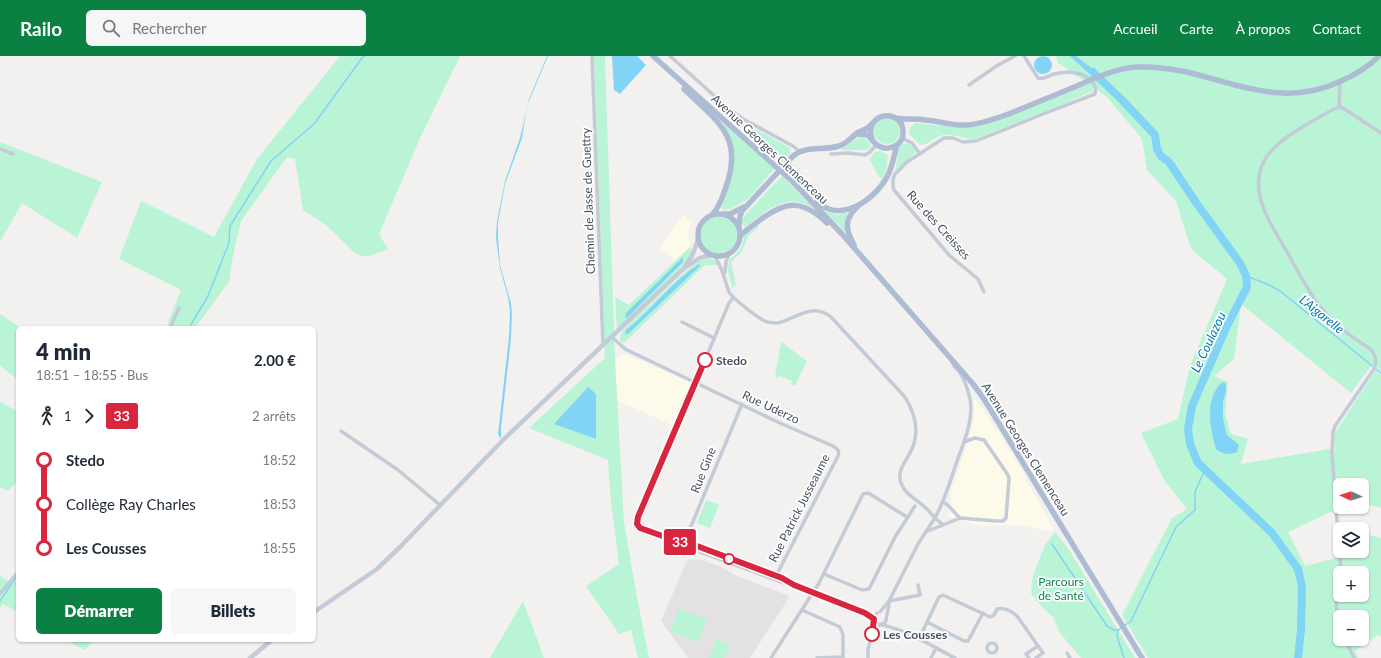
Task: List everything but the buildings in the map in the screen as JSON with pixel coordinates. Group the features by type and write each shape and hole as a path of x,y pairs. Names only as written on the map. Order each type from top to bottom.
{"main road":[{"name":"Avenue Georges Clemenceau","path":"652,56 793,182 869,265 973,384 984,399 1142,658"},
{"path":"652,56 718,122 726,133 730,145 732,164 730,176 720,204 716,211 703,220 699,226 697,234 700,247 705,252 713,256 722,257 735,250 739,243 740,216 749,203 793,156 799,151 809,149 828,149 841,146 868,128 876,119 885,115 901,119 917,119 966,125 977,124 1118,70 1136,67 1162,67 1174,69 1254,89 1289,94 1308,92 1330,87 1340,82 1368,66 1379,56"},
{"path":"895,118 902,126 903,135"},
{"path":"869,265 853,243 847,221 850,215 881,186 892,167 897,145 903,135 907,122 917,119"},
{"path":"872,124 870,134 876,145 885,148 897,145"},
{"path":"856,135 865,134 872,139"},
{"path":"885,148 892,156 892,167"},
{"path":"759,151 826,209 837,212 842,211 852,208 864,201"},
{"path":"712,214 730,214 749,203"},
{"path":"740,236 772,211 785,206 800,206 819,216 869,265"},
{"path":"723,214 735,221 739,227"}],"street":[{"name":"Chemin de Jasse de Guettry","path":"592,56 603,345"},
{"path":"670,56 729,109 743,119 793,146 799,151"},
{"path":"969,85 998,65 1015,56"},
{"name":"Rue des Creisses","path":"984,292 978,279 949,255 894,190 893,179 895,174 907,162 944,138 953,138 963,142 976,142 1095,94 1096,90 1093,82 1086,76 1068,72 1052,75 1042,79 1038,78 1024,56"},
{"path":"1339,108 1340,82"},
{"path":"1340,566 1332,454 1333,432 1374,370 1376,365 1376,356 1373,352 1341,330 1321,309 1315,300 1272,228 1264,211 1259,194 1258,178 1264,160 1270,151 1284,139 1332,110 1343,108 1381,133"},
{"path":"903,135 912,143 920,154"},
{"path":"831,154 849,153 865,155 876,145"},
{"path":"0,149 13,154"},
{"path":"684,268 692,256 698,240"},
{"path":"725,276 726,262 729,254"},
{"path":"316,611 377,568 400,547 488,455 684,268 700,258 713,256 720,263 729,292 733,298 763,320 772,323 782,322 810,310 825,312 900,391 911,408 916,421 916,435 912,448 901,469 900,482 906,493 927,509 942,524"},
{"path":"733,298 729,303 652,482 638,517 637,524 640,528 684,543 695,550 814,592 865,613 877,624 893,627 955,658"},
{"path":"171,326 179,308"},
{"path":"682,322 714,338"},
{"name":"Rue Uderzo","path":"612,337 625,349 833,446 838,450"},
{"path":"868,658 868,650 875,615 879,613 889,601 918,544 935,518 943,502 969,425 971,408 970,398 960,373 953,365 952,359"},
{"name":"Rue Gine","path":"684,543 742,404"},
{"path":"341,431 398,470 440,505"},
{"path":"927,531 960,518 1002,521 1006,518 1008,475 984,440 975,438 964,442"},
{"name":"Rue Patrick Jusseaume","path":"776,576 838,456 838,450"},
{"path":"771,658 814,592 863,494 870,494 907,517"},
{"path":"943,502 947,504 960,518"},
{"path":"824,574 862,590 869,589 894,536 915,506"},
{"path":"688,545 697,546 776,576 794,585"},
{"path":"0,594 16,574"},
{"path":"889,601 920,595 918,585"},
{"path":"919,639 939,596 941,595 990,617 994,615 997,609 1002,608 1013,613 1017,616 1043,653 1036,658"},
{"path":"872,634 886,619 889,601"},
{"path":"802,610 840,627 843,635 843,657 817,658"},
{"path":"865,613 884,614 886,619 893,627"},
{"path":"927,622 964,641 968,641 983,614"},
{"path":"250,658 270,642"},
{"path":"1029,658 1026,654 1038,646"},
{"path":"1348,646 1354,658"},
{"path":"931,658 936,648"},
{"path":"986,658 990,653"},
{"path":"1066,653 1070,658"}],"shaded area":[{"path":"683,215 692,221 688,232 690,246 676,260 659,249"},
{"path":"625,354 690,382 672,425 616,400 615,359"},
{"path":"974,399 977,401 1013,455 1055,532 1017,525 981,526 948,517 951,503 950,494 970,436 974,416"},
{"path":"689,559 702,560 722,567 737,576 790,596 750,658 688,658 661,621"}],"green space":[{"path":"340,56 460,56 420,138 379,234 388,249 370,256 362,256 355,253 326,225 303,210 295,159 287,157 241,221 229,282 196,326 167,326 181,290 119,259 141,201 214,237 257,159"},
{"path":"594,56 605,56 615,359 624,522 649,658 638,658 631,630 619,634 586,586 619,564 611,502 608,460 529,428 605,358"},
{"path":"1056,56 1381,56 1381,371 1373,364 1351,393 1241,304 1234,359 1214,376 1228,382 1225,414 1231,434 1248,439 1241,464 1329,449 1335,451 1334,434 1376,370 1381,375 1381,508 1369,505 1369,478 1333,478 1333,511 1288,532 1305,566 1336,558 1369,558 1369,535 1381,538 1381,637 1379,634 1369,641 1369,610 1333,610 1333,646 1362,646 1355,651 1358,658 1148,658 1122,615 1172,518 1187,509 1164,480 1141,433 1178,419 1190,366 1227,279 1191,249 1176,201 1147,170 1142,139 1106,96 1092,87 1093,91 1066,103 975,139 944,135 937,137 926,144 920,145 909,134 910,128 915,123 953,127 990,123 1089,84 1058,63"},
{"path":"887,118 896,122 900,131 896,140 887,144 878,140 874,131 878,122"},
{"path":"725,124 775,168 748,199 731,209 722,210 732,177 734,162 733,148 731,140 723,125"},
{"path":"750,126 790,148 790,154 781,163 742,129"},
{"path":"861,137 867,139 870,143 871,147 867,150 840,150 857,138"},
{"path":"0,142 102,182 77,238 22,203 0,242"},
{"path":"908,143 916,152 895,171 899,148 902,144"},
{"path":"880,151 888,155 886,171 882,179 869,160 875,152"},
{"path":"791,164 827,199 822,204 786,169"},
{"path":"782,176 815,210 801,203 785,203 771,208 745,227 742,223 744,216"},
{"path":"825,211 838,215 846,212 848,214 845,224 847,234"},
{"path":"719,217 729,220 734,225 737,235 734,245 729,250 719,253 709,250 704,245 701,235 704,225 709,220"},
{"path":"758,225 759,227 749,235 741,253 731,262 736,285 732,288 728,271 729,260 742,246 747,232"},
{"path":"690,247 692,252 683,265 617,330 615,297 629,305"},
{"path":"710,258 718,265 705,265 624,343 620,341 620,336 623,330 687,270 700,261"},
{"path":"0,314 18,326 16,326 16,378 0,365"},
{"path":"781,342 807,361 795,386 791,384 792,381 779,376 778,378 775,377"},
{"path":"1,402 16,411 16,483 8,491 0,487"},
{"path":"706,500 719,505 710,528 697,523"},
{"name":"Parcours de Santé","path":"1055,532 1068,548 1135,658 1081,658 1060,633 1053,617 1042,607 1031,593 1033,575 1045,545"},
{"path":"0,576 13,584 16,580 16,611 3,604 0,608"},
{"path":"523,601 544,658 490,658"},
{"path":"679,609 707,619 698,642 670,632"},
{"path":"716,639 730,644 724,658 709,658"},
{"path":"70,642 93,642 84,650"}],"water":[{"path":"548,56 528,104 529,99"},
{"path":"612,56 637,56 646,65 620,94 614,90"},
{"path":"1039,56 1047,56 1052,61 1050,72 1047,74 1039,74 1034,69 1034,61"},
{"path":"1070,56 1076,56 1100,75 1093,77"},
{"path":"526,111 522,138 505,184 498,223 500,265 511,303 512,314 511,338 500,438 498,434 509,337 510,312 508,297 500,268 496,238 497,221 505,181 520,138"},
{"path":"683,257 683,262 627,318 625,317 627,312"},
{"path":"699,264 700,266 629,333 625,335 626,330 679,279"},
{"path":"1222,382 1226,383 1226,391 1223,402 1223,419 1227,435 1239,445 1237,452 1229,454 1216,449 1210,414 1216,389"},
{"path":"588,387 596,394 596,439 554,424"}],"waterway":[{"path":"190,326 208,296 229,243 230,226 271,161 314,124 365,56"},
{"name":"Le Coulazou","path":"1093,72 1155,135 1157,149 1161,156 1169,162 1197,204 1240,263 1246,276 1247,287 1227,326 1192,406 1188,429 1190,444 1198,463 1272,533 1298,569 1302,587 1301,630 1298,658"},
{"name":"L'Aigarelle","path":"1246,276 1280,291 1381,373"},
{"path":"1124,658 1117,636 1118,630 1131,621 1176,527 1195,510 1195,492 1205,469"},
{"path":"1052,544 1107,626 1114,630 1118,630"},
{"path":"0,601 16,577"}],"bus line":[{"name":"33","path":"705,360 638,517 637,524 640,528 688,545 697,546 782,578 794,585 865,613 874,619 872,634"}],"place":[{"name":"Stedo","path":"705,360"},
{"name":"Les Cousses","path":"872,634"}]}
